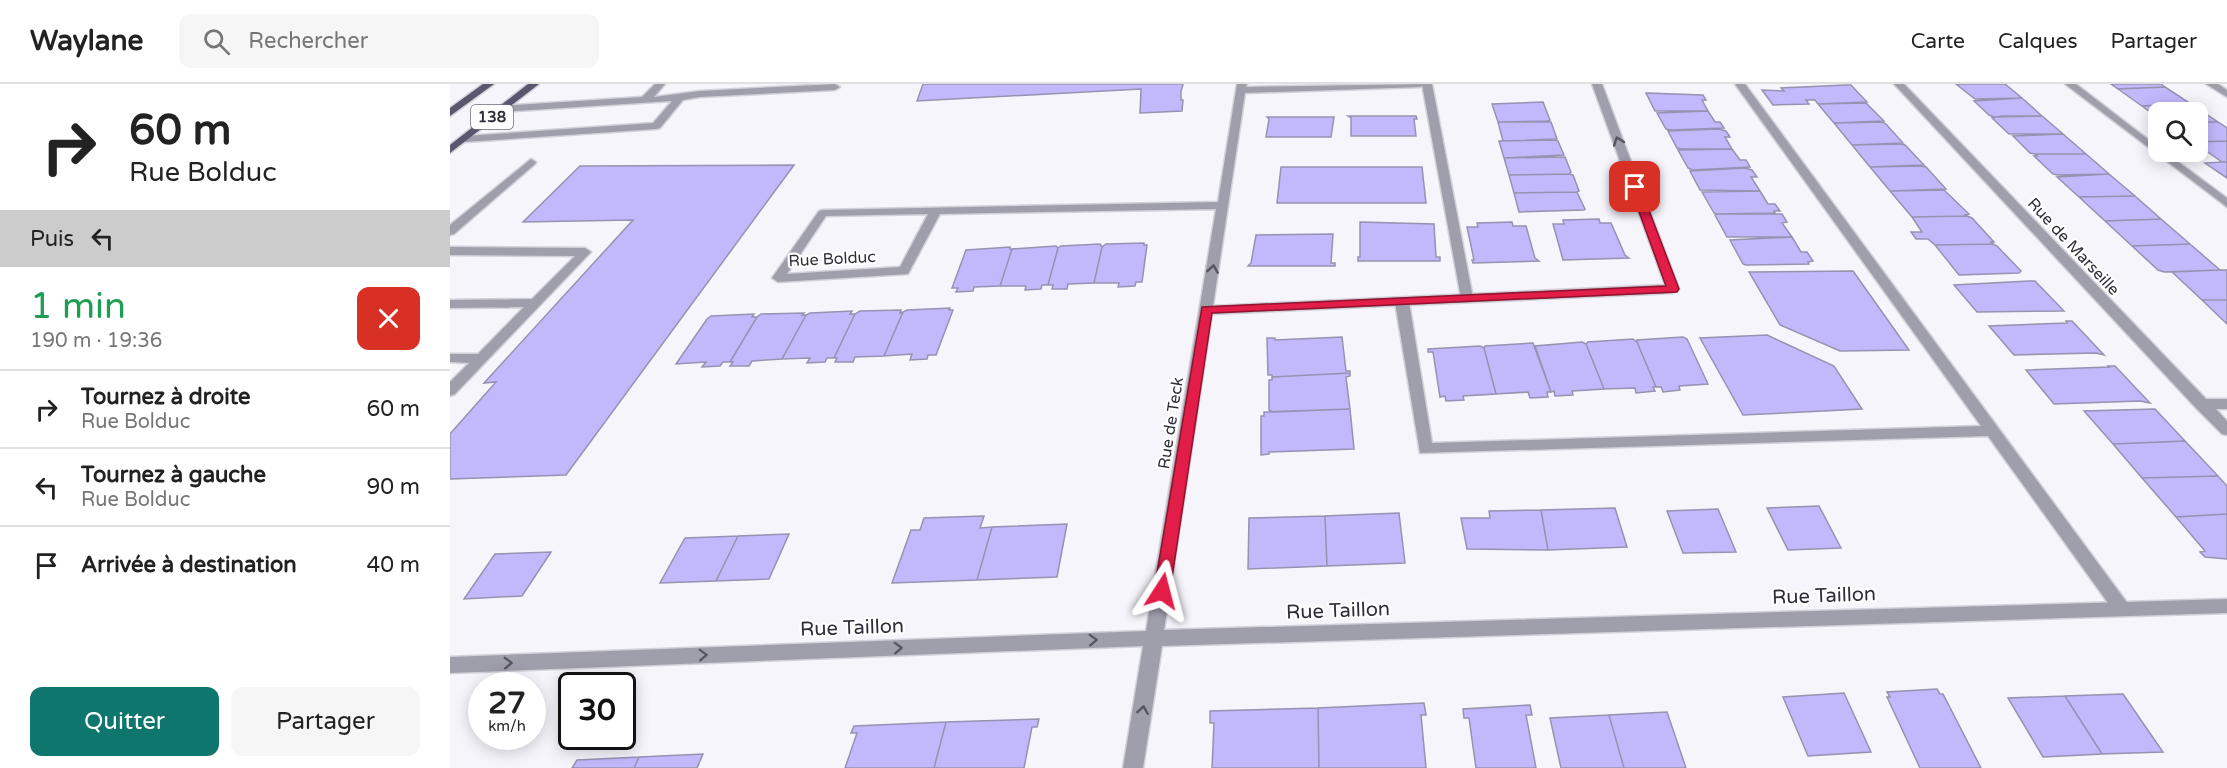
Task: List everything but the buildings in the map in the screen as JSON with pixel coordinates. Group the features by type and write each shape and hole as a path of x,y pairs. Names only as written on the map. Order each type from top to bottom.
{"main road":[{"name":"138","path":"450,113 489,84"},
{"name":"138","path":"450,150 534,84"}],"street":[{"path":"645,100 660,84"},
{"path":"1242,87 1420,84"},
{"path":"1427,84 1467,298"},
{"path":"1206,310 1673,289 1597,84"},
{"path":"1740,84 2122,609"},
{"name":"Rue de Marseille","path":"1899,84 2227,430"},
{"path":"2070,84 2227,204"},
{"path":"2211,84 2227,94"},
{"path":"502,109 680,98 700,94 835,87"},
{"name":"Rue de Teck","path":"1133,768 1242,87"},
{"path":"465,138 656,126 680,98"},
{"path":"450,231 531,162"},
{"name":"Rue Bolduc","path":"936,211 904,271 778,278 823,213 1223,205"},
{"path":"450,218 465,219"},
{"path":"450,251 585,252 450,391"},
{"path":"1402,302 1425,449 1992,431"},
{"path":"450,304 537,303"},
{"path":"450,358 481,359"},
{"path":"2200,404 2227,404"},
{"name":"Rue Taillon","path":"450,665 1154,638 2227,606"}],"route":[{"path":"1162,591 1206,310 1673,289 1635,187"}]}
